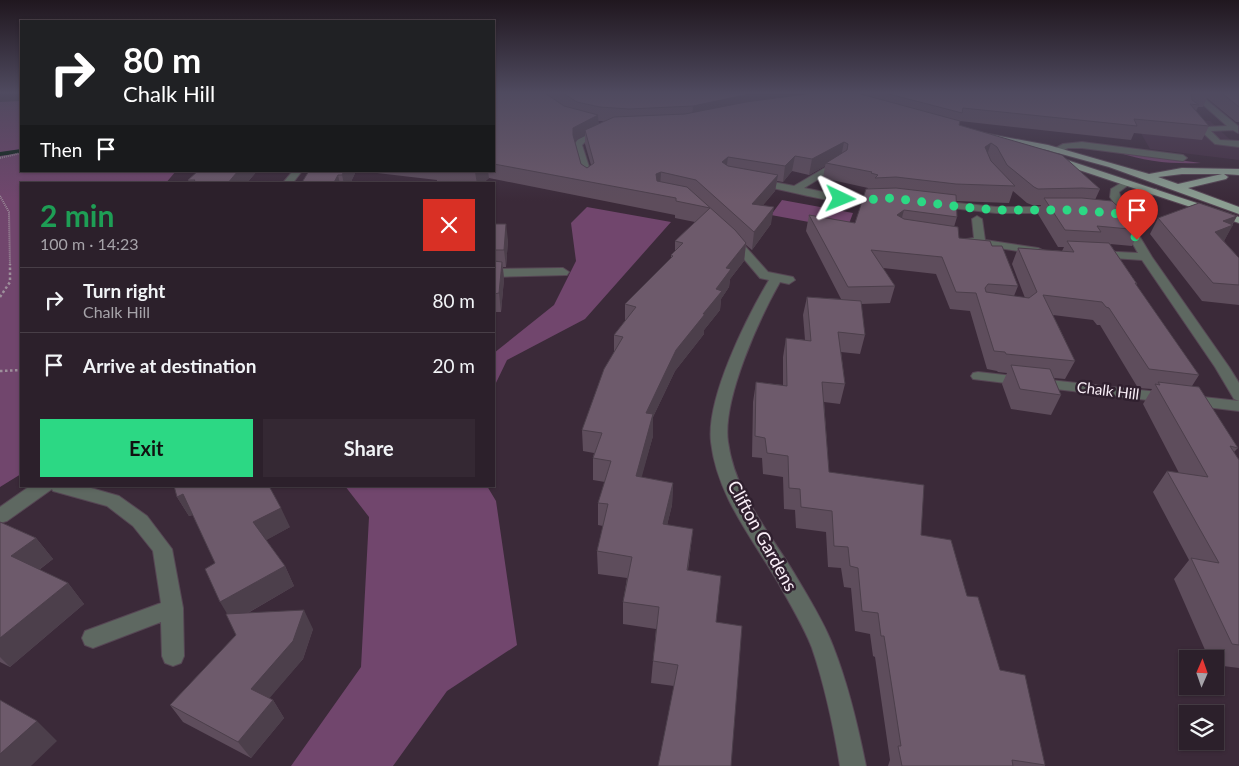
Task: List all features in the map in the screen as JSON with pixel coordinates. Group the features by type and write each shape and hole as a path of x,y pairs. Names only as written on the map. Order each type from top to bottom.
{"main road":[{"path":"1239,211 1149,176 1059,149 1018,140 969,133 1239,220"},
{"path":"1126,183 1168,171 1237,172"},
{"path":"1156,192 1224,177 1237,172"}],"street":[{"path":"588,180 579,149 579,142 605,129"},
{"path":"1237,130 1204,129 1216,144 1239,144"},
{"path":"1045,156 1059,149 1073,145 1082,145 1183,158"},
{"path":"796,189 840,162"},
{"path":"289,182 297,172"},
{"path":"744,180 841,199 892,198"},
{"path":"1126,183 1114,191 1117,210 1146,257 1222,367 1239,396"},
{"path":"1117,210 1156,192"},
{"path":"1014,199 1027,210"},
{"path":"930,203 970,208 1065,210"},
{"path":"977,219 980,243"},
{"name":"Clifton Gardens","path":"720,227 776,278 757,311 734,368 722,409 719,441 728,478 741,504 786,578 822,646 848,737 853,766"},
{"path":"957,239 1051,251"},
{"path":"997,245 1002,259"},
{"path":"1089,254 1146,257"},
{"path":"495,273 563,272"},
{"path":"1222,367 1239,369"},
{"name":"Chalk Hill","path":"978,376 1239,406"},
{"path":"0,516 43,487"},
{"path":"63,487 113,501 140,521 162,549 172,608 172,656"},
{"path":"93,638 172,608"}],"path":[{"path":"0,158 20,153"},
{"path":"0,196 9,212 10,282 0,297"},
{"path":"0,371 20,370"}],"shaded area":[{"path":"0,129 20,129 20,172 175,172 167,182 20,182 20,475 0,487"},
{"path":"1138,129 1218,129 1239,148 1239,160 1150,149"},
{"path":"1118,152 1201,163 1159,162"},
{"path":"782,200 853,213 847,229 771,215"},
{"path":"587,207 671,222 585,319 507,360 495,385 495,352 554,305 576,261 571,223"},
{"path":"346,487 488,487 496,501 517,645 447,691 393,766 291,766 361,667 369,517"}],"building":[{"path":"495,129 573,129 581,164 587,168 594,163 585,130 588,129 972,129 1062,155 1100,189 1038,189 1007,165 997,147 991,143 985,147 991,161 1015,186 956,184 896,177 875,178 878,175 872,172 826,163 847,150 848,144 844,142 812,159 795,156 785,166 728,157 722,162 728,166 778,175 752,204 774,207 754,232 696,180 661,172 656,174 657,181 687,187 735,230 746,243 726,268 731,269 716,289 722,291 676,350 646,413 653,414 636,476 673,483 663,524 693,529 687,570 721,576 716,622 742,626 731,766 658,766 678,665 653,661 659,607 623,602 632,557 597,551 608,504 598,503 611,461 593,458 602,433 582,430 604,369 623,337 614,335 636,307 625,304 673,256 671,255 683,243 675,241 710,208 676,201 676,198 495,164"},
{"path":"197,172 237,172 229,182 194,182 195,180 188,180"},
{"path":"308,172 344,172 342,175 338,175 334,182 302,182"},
{"path":"896,188 956,195 957,217 904,210 897,215 904,219 958,227 959,238 990,241 992,246 1002,246 1018,286 988,284 985,288 986,292 1029,298 1037,292 1018,248 1074,252 1067,241 1109,243 1199,375 1149,369 1109,308 1102,302 1043,295 1075,361 1006,354 1005,352 994,351 976,293 956,292 942,257 871,250 895,286 848,287 809,215 855,223 866,189"},
{"path":"1044,198 1082,198 1112,201 1136,223 1140,230 1097,226 1101,232 1065,230"},
{"path":"1199,203 1237,216 1223,221 1233,225 1215,232 1239,258 1239,285 1213,283 1158,218"},
{"path":"495,224 506,224 504,250 495,250"},
{"path":"495,261 502,262 499,293 495,294"},
{"path":"807,297 861,301 865,335 838,332 845,384 822,382 829,472 924,485 921,535 951,540 967,596 978,597 1000,670 1025,675 1045,765 1012,760 1013,766 902,766 898,746 901,746 884,636 881,636 878,613 862,611 858,568 850,566 848,547 834,546 832,511 801,507 800,489 789,488 788,456 767,453 765,438 755,436 756,382 787,386 786,338 811,341"},
{"path":"1011,365 1050,369 1061,395 1020,389"},
{"path":"1158,382 1199,387 1238,448 1230,446 1239,460 1239,645 1232,644 1191,558 1219,563 1167,471 1208,477 1155,384 1160,385"},
{"path":"174,487 270,487 281,508 253,522 285,566 220,602 205,569 215,563 183,494 177,497"},
{"path":"0,522 36,538 11,556 68,583 0,638"},
{"path":"304,610 293,641 251,689 273,700 238,742 170,705 236,635 226,614"},
{"path":"0,700 37,721 0,754"}],"waterway":[{"path":"0,154 20,151"}],"route":[{"path":"841,199 892,198 996,210 1075,210 1121,214 1137,240"}]}
